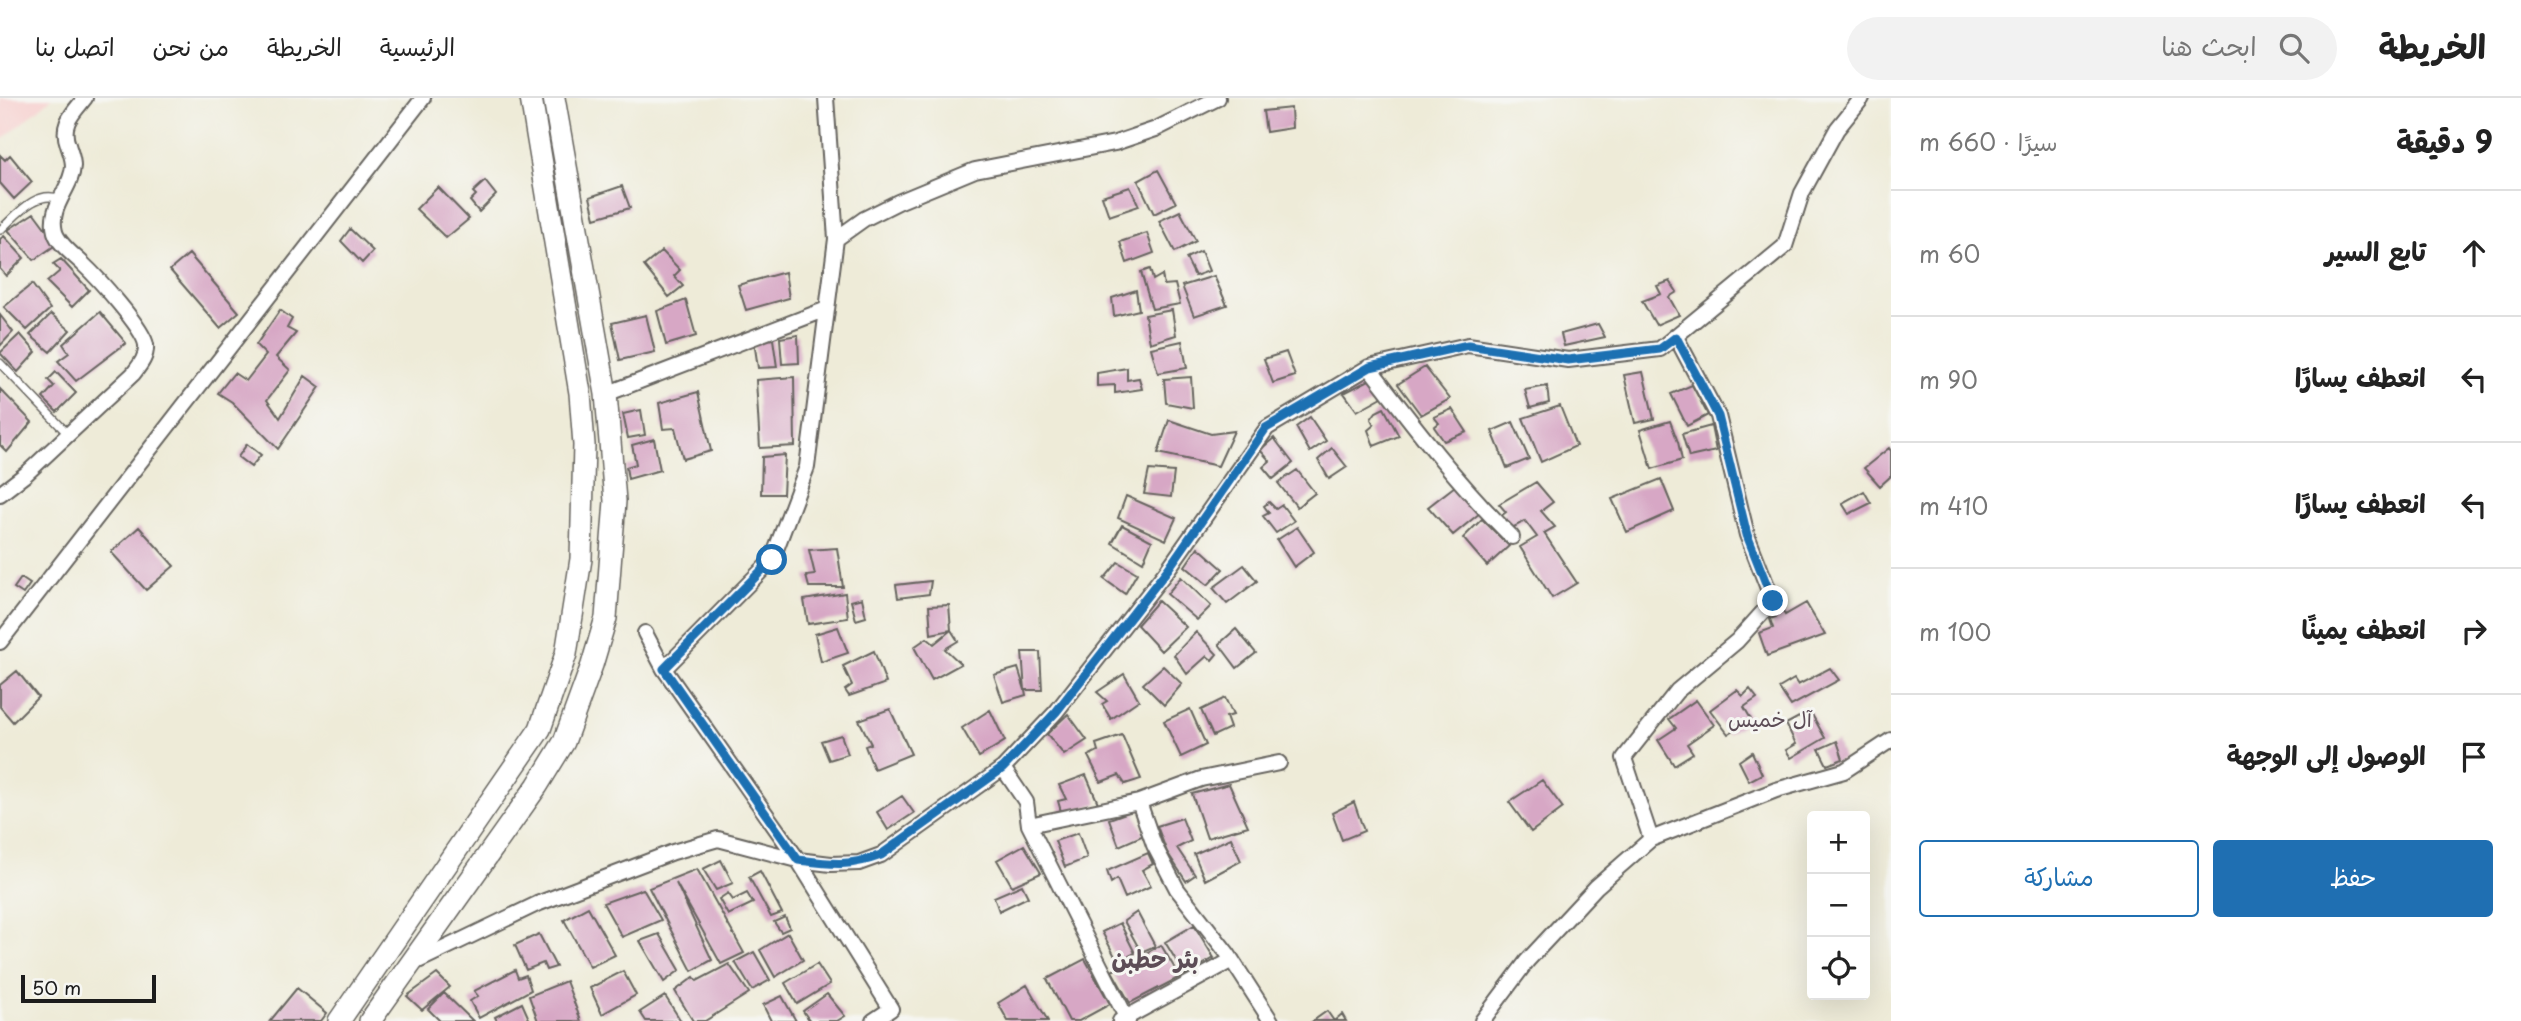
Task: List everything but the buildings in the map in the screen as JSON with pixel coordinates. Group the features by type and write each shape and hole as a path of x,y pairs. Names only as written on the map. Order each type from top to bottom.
{"main road":[{"path":"338,1021 540,729 566,654 581,559 584,445 580,393 531,98"},
{"path":"370,1021 537,786 564,742 579,706 606,618 615,501 607,394 554,98"}],"street":[{"path":"0,494 26,474 134,374 144,360 146,343 142,334 93,274 58,239 53,220 73,169 64,129 67,120 85,98"},
{"path":"0,642 423,98"},
{"path":"664,669 772,560 807,467 836,239 826,98"},
{"path":"836,239 864,219 975,170 1115,143 1156,129 1218,98"},
{"path":"410,965 537,904 673,852 718,839 798,860 831,864 859,863 881,855 1003,768 1056,712 1168,569 1266,428 1370,367 1468,345 1568,360 1660,349 1785,246 1802,193 1837,129 1862,98"},
{"path":"607,394 827,309"},
{"path":"1651,839 1624,758 1677,691 1737,641 1773,601 1747,535 1718,416 1676,337"},
{"path":"1370,367 1428,444 1488,514 1512,537"},
{"path":"645,633 664,669 798,860 894,1015 873,1021"},
{"path":"1482,1021 1527,961 1596,887 1651,839 1776,790 1844,771 1891,740"},
{"path":"1029,825 1139,802 1201,779 1279,763"},
{"path":"1003,768 1026,802 1029,825 1125,1020 1232,960"},
{"path":"1139,802 1154,845 1177,889 1232,960 1272,1021"}],"lane":[{"path":"0,230 31,202 48,196 60,199"},
{"path":"0,363 69,434"}],"shaded area":[{"path":"0,98 52,98 0,141"}],"district":[{"name":"آل خميس","path":"1770,718"},
{"name":"بئر حطبن","path":"1155,958"}],"route":[{"path":"772,560 664,669 798,860 831,864 859,863 881,855 1003,768 1056,712 1168,569 1266,428 1370,367 1468,345 1568,360 1660,349 1676,337 1718,416 1747,535 1773,601"}]}
